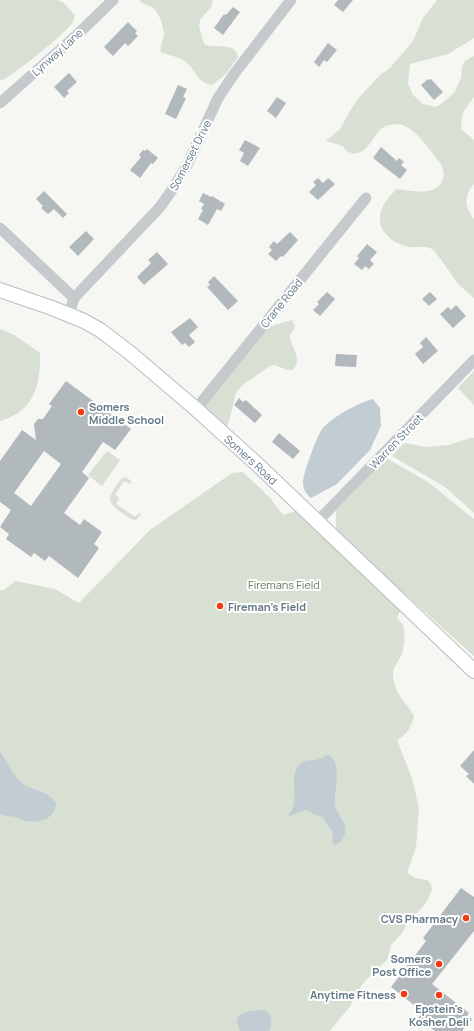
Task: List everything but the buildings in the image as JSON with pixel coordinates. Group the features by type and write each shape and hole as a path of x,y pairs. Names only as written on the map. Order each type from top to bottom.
{"main road":[{"name":"Somers Road","path":"0,290 68,314 100,330 113,339 196,409 258,465 474,671"}],"street":[{"name":"Lynway Lane","path":"0,103 113,0"},
{"name":"Somerset Drive","path":"74,298 160,207 187,165 218,98 234,74 291,0"},
{"name":"Crane Road","path":"196,409 366,198"},
{"path":"0,228 74,298 68,314"},
{"name":"Warren Street","path":"317,522 474,360"}],"green space":[{"path":"0,0 58,0 64,3 75,16 73,22 68,28 50,44 15,72 0,81"},
{"path":"139,0 213,0 211,7 200,20 199,26 204,44 208,46 228,47 236,52 238,57 225,75 212,85 199,79 186,62 177,57 161,52 164,34 160,18 153,8"},
{"path":"437,0 474,0 474,38 448,54 410,64 408,84 413,95 423,104 435,107 440,105 454,93 461,78 462,67 465,61 474,56 474,97 464,111 461,129 474,140 474,184 470,188 466,202 474,219 474,298 459,285 434,250 422,247 409,247 394,241 383,230 381,224 380,217 382,209 387,199 397,189 423,192 430,191 440,185 444,177 441,164 423,141 412,130 399,124 389,125 378,131 369,145 363,151 357,153 350,153 343,146 326,141 340,129 356,101 380,75 390,68 413,41 423,18"},
{"path":"292,320 295,326 290,335 297,357 296,365 293,370 287,370 275,365 270,366 244,384 236,392 227,427 221,428 202,408 268,327"},
{"path":"0,329 14,335 40,353 40,365 37,386 28,404 12,417 0,421"},
{"path":"474,371 474,405 458,388"},
{"path":"474,438 474,513 445,487 392,456 404,443 427,447 449,445"},
{"path":"107,451 120,460 102,486 88,475"},
{"path":"386,458 428,482 474,519 474,656 348,543 336,529 336,511"},
{"name":"Firemans Field","path":"243,472 271,499 283,515 296,511 401,609 397,618 404,628 404,645 401,656 393,670 393,676 398,692 414,716 408,730 397,740 413,781 419,810 416,847 407,873 415,878 427,880 431,884 432,890 426,903 391,945 387,960 364,982 356,993 351,1005 330,1031 0,1031 0,590 4,590 15,581 55,589 79,603 150,530 232,473"},
{"path":"126,477 131,481 131,484 124,481 115,494 119,498 116,504 135,517 139,513 141,514 136,520 131,519 118,510 110,501 111,494 120,480"}],"shaded area":[{"path":"373,399 380,408 381,426 370,450 337,484 311,498 304,489 303,482 314,447 322,429 326,424 346,411"},
{"path":"0,752 18,780 53,799 56,803 50,817 41,821 30,822 16,817 0,814"},
{"path":"326,755 331,756 336,767 337,779 335,804 345,828 343,838 336,845 333,844 332,841 333,833 323,818 306,810 287,817 294,804 294,776 296,770 300,764 305,761 322,758"},
{"path":"266,1010 270,1015 271,1020 269,1031 240,1031 237,1024 237,1019 240,1015 249,1012"}],"place":[{"name":"Somers Middle School","path":"81,412"},
{"name":"Fireman's Field","path":"220,606"},
{"name":"CVS Pharmacy","path":"466,918"},
{"name":"Somers Post Office","path":"439,964"},
{"name":"Anytime Fitness","path":"404,994"},
{"name":"Epstein's Kosher Deli","path":"439,995"}]}
